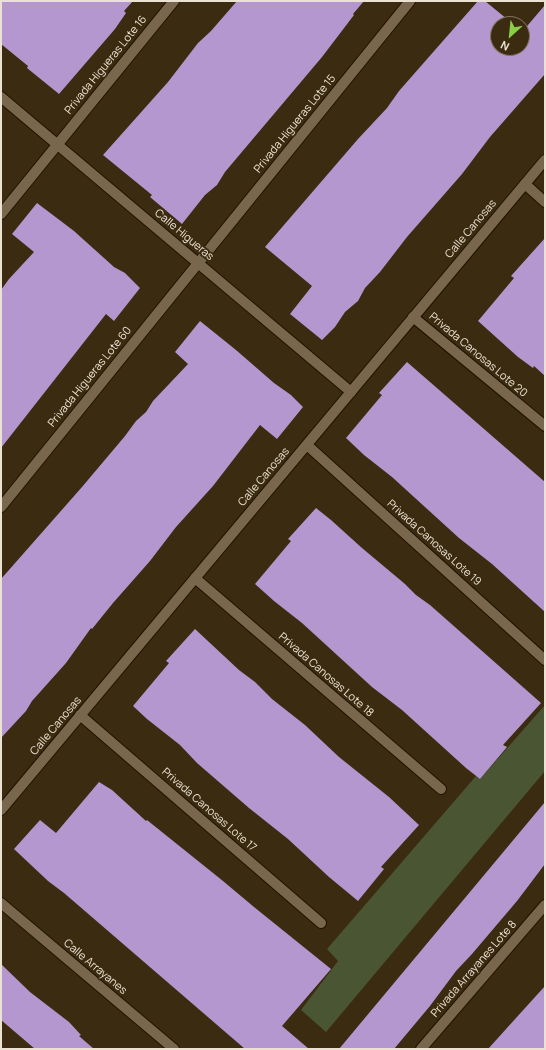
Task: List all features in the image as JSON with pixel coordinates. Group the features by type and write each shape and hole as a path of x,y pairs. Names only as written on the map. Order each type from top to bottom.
{"street":[{"name":"Privada Higueras Lote 16","path":"1,214 174,1"},
{"name":"Privada Higueras Lote 15","path":"198,263 410,1"},
{"name":"Calle Higueras","path":"1,97 351,392"},
{"name":"Calle Canosas","path":"1,810 545,160"},
{"path":"524,184 545,202"},
{"name":"Privada Higueras Lote 60","path":"1,507 198,263"},
{"name":"Privada Canosas Lote 20","path":"413,317 545,426"},
{"name":"Privada Canosas Lote 19","path":"306,445 545,660"},
{"name":"Privada Canosas Lote 18","path":"195,578 440,790"},
{"name":"Privada Canosas Lote 17","path":"80,715 321,923"},
{"name":"Calle Arrayanes","path":"1,903 174,1049"},
{"name":"Privada Arrayanes Lote 8","path":"421,1049 545,905"}],"green space":[{"path":"545,705 545,771 326,1032 301,1010 338,961 327,949 476,776 480,779"}],"building":[{"path":"1,1 133,1 124,11 126,13 115,29 59,94 27,68 28,66 1,44"},
{"path":"237,1 364,1 322,57 225,172 217,185 205,195 182,224 150,197 152,195 103,155 168,82 198,43 211,31"},
{"path":"478,1 485,1 503,16 490,16 490,56 530,56 530,23 545,5 545,74 490,137 462,174 407,237 380,272 365,288 358,301 345,312 335,327 322,340 290,314 312,286 265,247 358,139 387,108 399,91"},
{"path":"37,203 74,231 114,267 125,273 140,288 114,321 106,314 1,448 1,290 34,252 12,234"},
{"path":"545,238 545,376 534,366 533,368 518,357 478,321 514,278 511,276"},
{"path":"200,321 274,383 291,395 303,407 277,439 260,425 213,486 176,527 150,561 92,629 91,628 66,663 32,701 26,711 1,738 1,579 82,487 136,421 146,412 153,401 188,364 175,352"},
{"path":"407,362 545,482 545,612 492,564 459,538 392,477 364,455 346,438 382,395 379,393"},
{"path":"316,508 416,595 430,605 541,703 503,745 507,747 480,779 402,710 372,687 302,623 255,584 291,541 288,539"},
{"path":"195,629 272,699 305,725 339,757 389,797 419,825 381,867 384,869 358,901 329,877 288,839 249,808 197,763 180,745 133,706 169,663 166,661"},
{"path":"99,782 112,790 146,821 147,820 331,969 282,1026 309,1049 245,1049 64,893 48,881 14,849 40,820 56,833"},
{"path":"545,802 545,864 517,901 456,971 430,1006 394,1049 339,1049"},
{"path":"1,964 30,992 69,1022 81,1035 79,1036 94,1049 35,1049 1,1020"},
{"path":"545,986 545,1049 488,1049 516,1018"}]}
